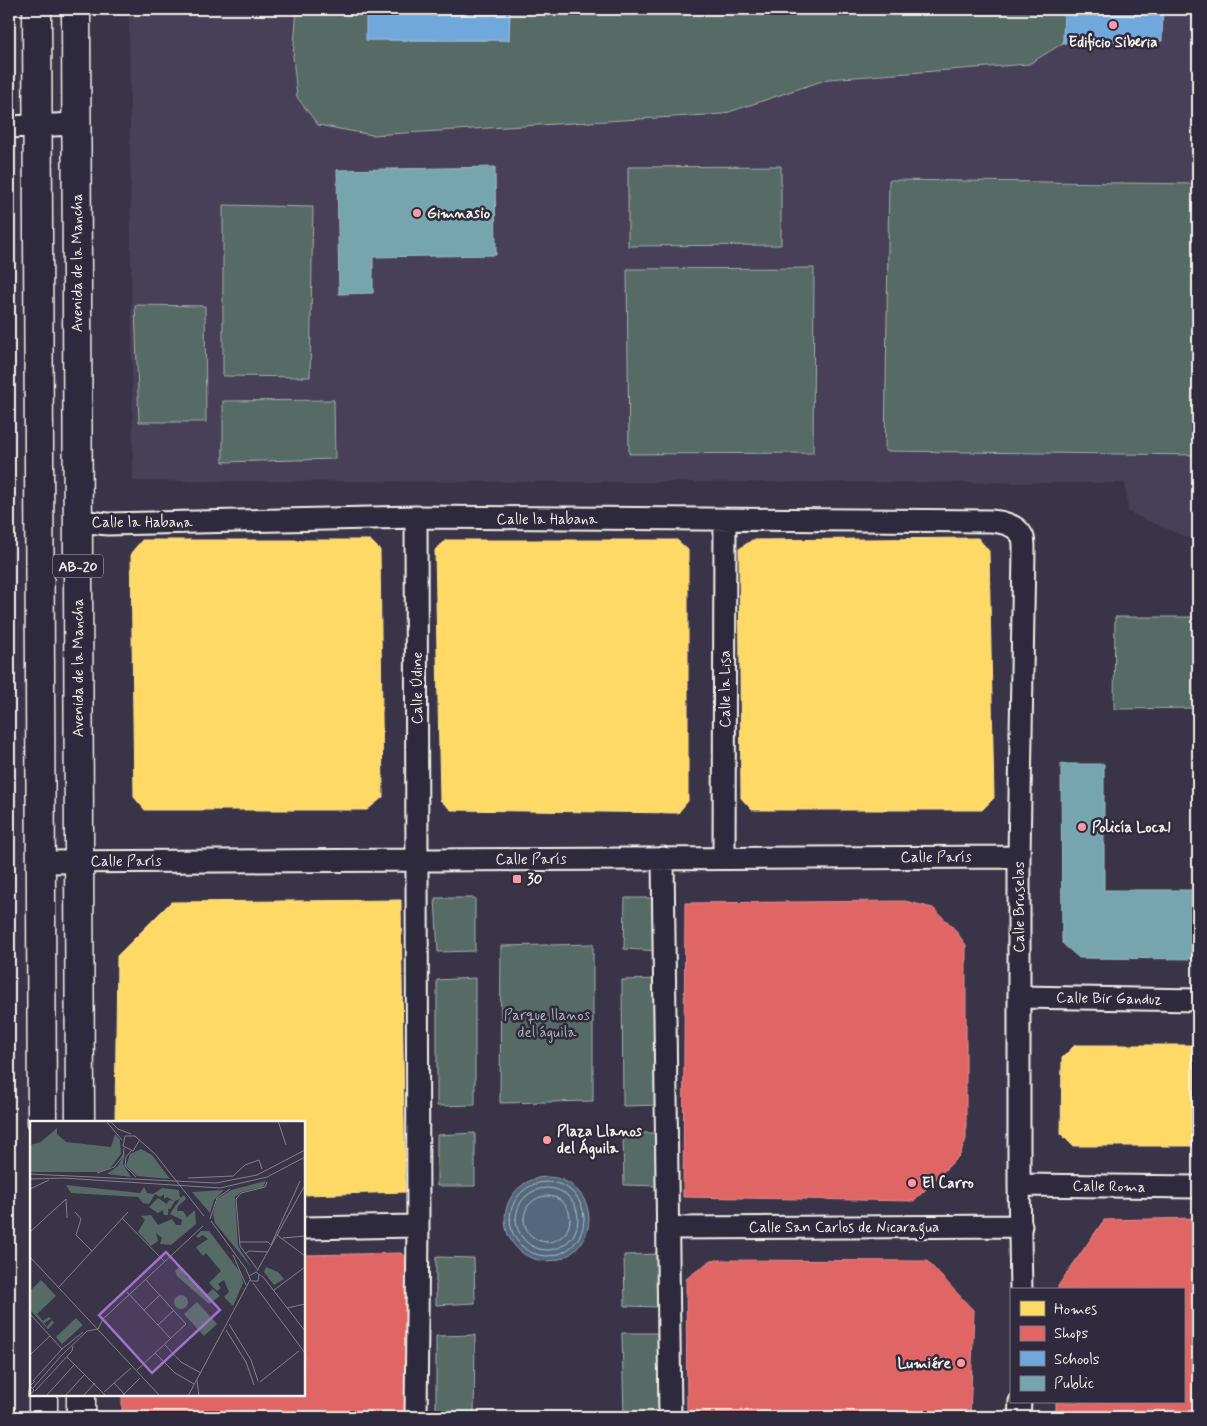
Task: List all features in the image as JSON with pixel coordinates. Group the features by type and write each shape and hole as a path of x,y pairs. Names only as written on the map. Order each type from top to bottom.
{"main road":[{"path":"38,9 42,1121"},
{"name":"Avenida de la Mancha","path":"76,9 80,1121"},
{"path":"43,1396 43,1417"},
{"path":"81,1396 81,1417"}],"street":[{"path":"9,126 76,124"},
{"name":"Calle la Habana","path":"78,521 108,524 416,518 991,521 1005,522 1014,528"},
{"name":"Calle Údine","path":"416,518 418,860"},
{"name":"Calle la Lisa","path":"724,858 726,829 725,520"},
{"name":"Calle Bruselas","path":"1014,528 1022,536 1024,550 1019,997 1020,1288"},
{"name":"Calle París","path":"42,862 1020,857"},
{"path":"663,858 670,1417"},
{"path":"416,1417 418,860"},
{"name":"Calle Bir Ganduz","path":"1019,997 1198,1000"},
{"name":"Calle Roma","path":"1019,1185 1198,1187"},
{"path":"305,1228 418,1226"},
{"name":"Calle San Carlos de Nicaragua","path":"668,1228 1021,1226"},
{"path":"1019,1417 1020,1404"}],"shaded area":[{"path":"129,9 1198,9 1198,542 1128,512 1125,483 133,481"}],"green space":[{"path":"297,9 366,9 367,40 509,40 510,9 1064,9 1063,43 1029,64 828,79 723,114 372,135 318,125 297,97 293,56"},
{"path":"781,166 781,245 628,246 628,167"},
{"path":"889,180 1198,184 1198,455 885,451"},
{"path":"223,205 313,207 310,377 223,376"},
{"path":"814,268 813,453 629,454 627,269"},
{"path":"135,305 205,306 206,422 139,422"},
{"path":"334,400 335,459 223,462 223,401"},
{"path":"1115,617 1198,617 1198,708 1114,709"},
{"path":"435,898 475,898 475,951 438,952"},
{"path":"625,898 661,898 662,951 624,949"},
{"name":"Parque llanos del águila","path":"593,944 593,1101 500,1103 501,946"},
{"path":"475,978 475,1105 437,1106 437,980"},
{"path":"662,979 662,1105 623,1106 622,980"},
{"path":"475,1133 475,1186 437,1186 437,1135"},
{"path":"623,1133 662,1133 662,1186 624,1185"},
{"path":"662,1254 662,1307 625,1306 624,1255"},
{"path":"436,1257 474,1258 475,1303 436,1305"},
{"path":"622,1333 662,1333 662,1417 624,1417"},
{"path":"475,1335 474,1417 436,1417 436,1336"}],"water":[{"path":"547,1177 563,1180 577,1189 586,1203 589,1219 586,1235 577,1249 563,1258 547,1261 531,1258 517,1249 508,1235 505,1219 508,1203 517,1189 531,1180"}],"building: Homes":[{"path":"978,538 989,551 994,798 982,810 752,810 741,798 739,549 752,540"},
{"path":"142,540 370,540 380,550 383,797 367,810 145,810 134,797 131,553"},
{"path":"446,540 677,540 688,550 688,801 678,813 451,810 440,800 435,550"},
{"path":"401,900 405,1192 305,1195 305,1121 115,1121 117,956 171,902"},
{"path":"1075,1045 1198,1045 1198,1146 1073,1146 1061,1134 1062,1058"}],"building: Shops":[{"path":"905,901 933,908 952,926 966,945 966,1139 960,1155 914,1201 683,1197 685,903"},
{"path":"1198,1218 1198,1417 1056,1417 1056,1404 1184,1404 1184,1288 1058,1288 1104,1220"},
{"path":"401,1253 411,1262 406,1417 122,1417 122,1396 305,1396 305,1255"},
{"path":"711,1260 927,1261 974,1311 970,1417 687,1417 686,1279"}],"building: Schools":[{"path":"366,9 510,9 509,40 366,40"},
{"name":"Edificio Siberia","path":"1064,9 1163,9 1162,41 1063,43"}],"building: Public":[{"name":"Gimnasio","path":"495,167 496,255 373,257 373,293 339,294 337,170"},
{"name":"Policía Local","path":"1061,764 1104,764 1104,890 1198,890 1198,959 1079,958 1062,943"}],"place":[{"name":"Edificio Siberia","path":"1113,25"},
{"name":"Gimnasio","path":"417,213"},
{"name":"Policía Local","path":"1082,827"},
{"name":"30","path":"517,879"},
{"name":"Plaza Llanos del Águila","path":"547,1140"},
{"name":"El Carro","path":"912,1183"},
{"name":"Lumiére","path":"961,1363"}]}
